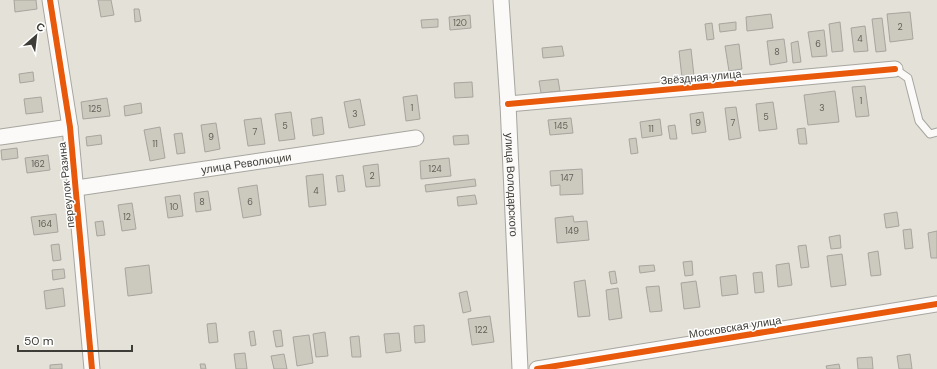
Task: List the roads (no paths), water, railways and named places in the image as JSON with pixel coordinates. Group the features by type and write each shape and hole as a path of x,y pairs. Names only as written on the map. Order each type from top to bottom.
{"street":[{"name":"переулок Разина","path":"50,0 70,127 77,188 92,369"},
{"name":"улица Володарского","path":"501,0 508,104 520,369"},
{"name":"Звёздная улица","path":"508,104 895,69"},
{"path":"0,137 70,127"},
{"name":"улица Революции","path":"77,188 416,138"},
{"name":"Московская улица","path":"537,369 937,304"}],"lane":[{"path":"895,69 908,78 919,121 930,134 937,132"}]}
